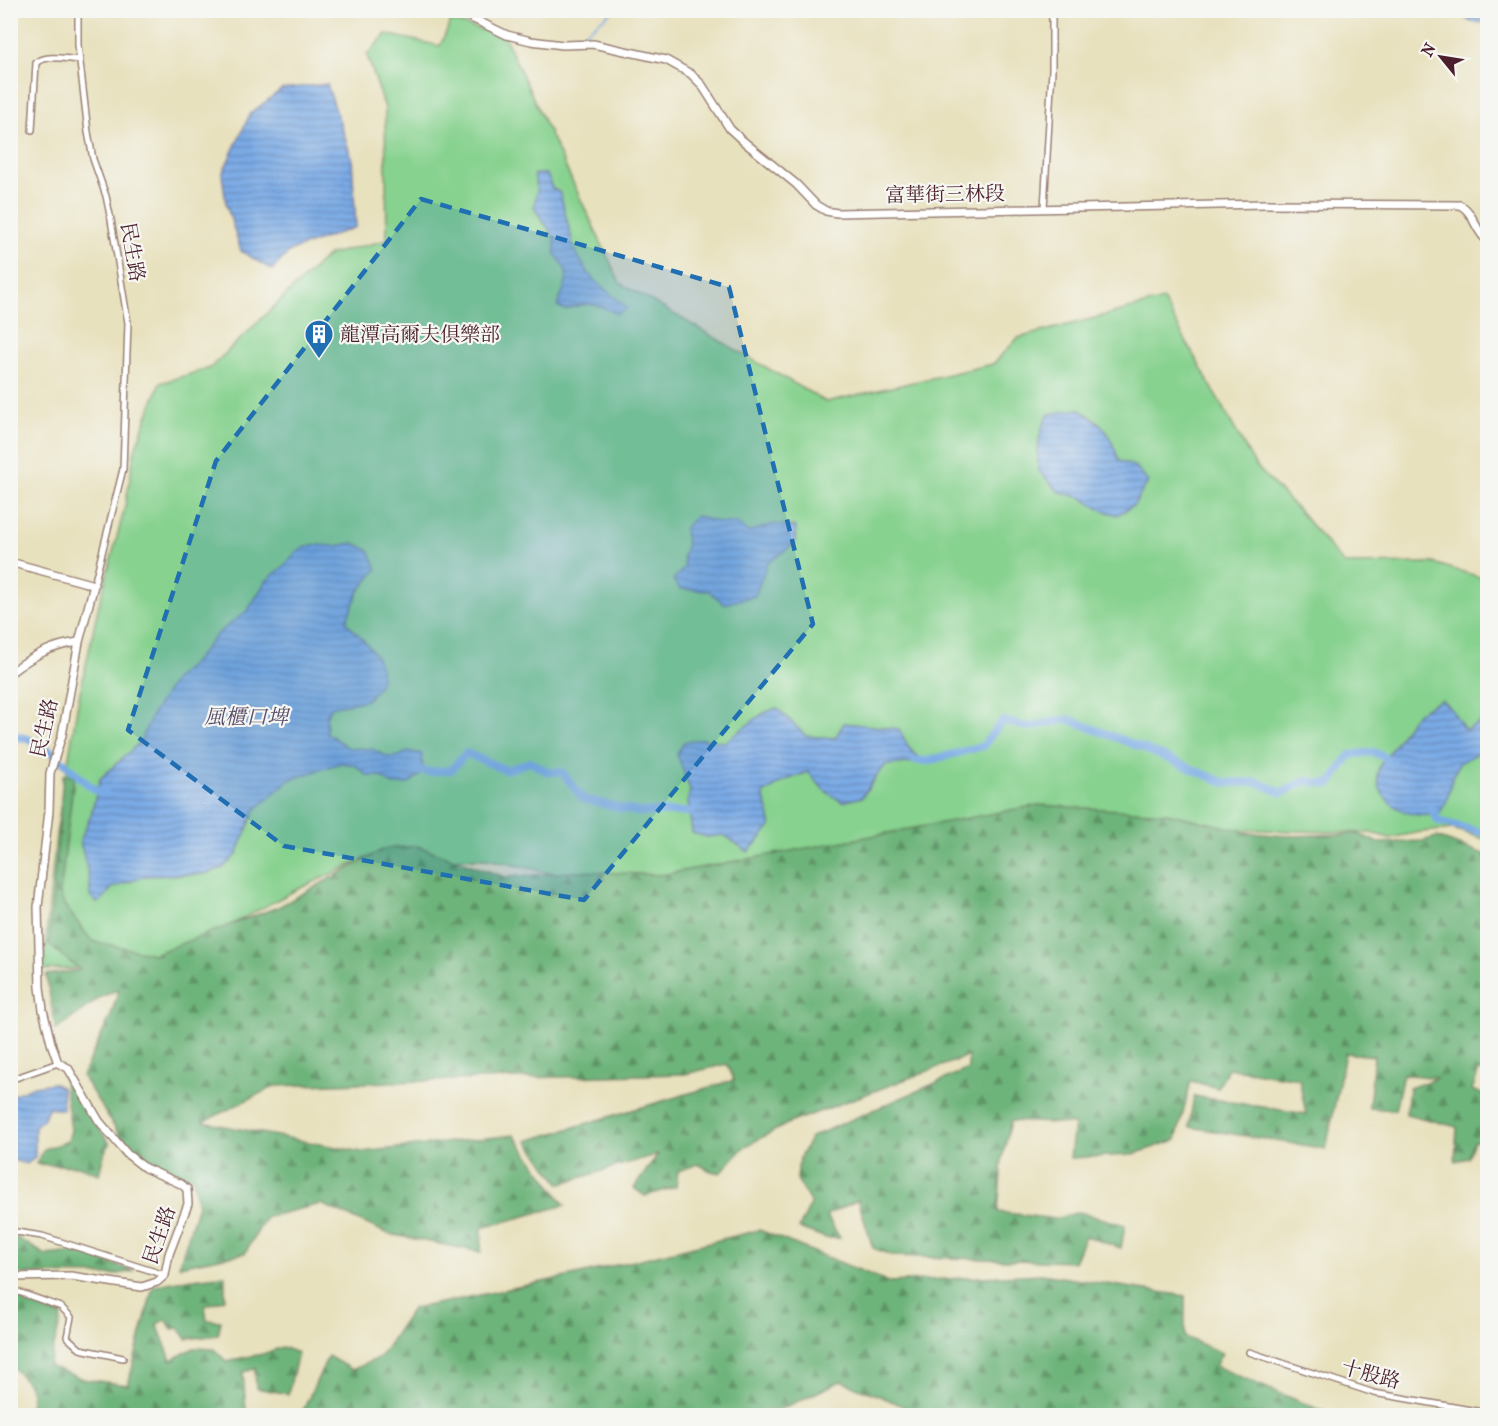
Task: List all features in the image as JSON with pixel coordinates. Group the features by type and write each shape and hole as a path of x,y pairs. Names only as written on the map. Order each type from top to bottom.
{"street":[{"name":"民生路","path":"10,1277 71,1276 142,1287 157,1282 165,1275 169,1254 188,1204 187,1189 181,1184 144,1168 127,1154 99,1121 68,1068 58,1063 43,1010 38,907 49,811 50,773 62,735 79,642 123,469 129,358 128,323 111,220 106,196 93,159 79,60 78,10"},
{"name":"富華街三林段","path":"455,10 507,35 531,42 563,45 593,44 666,60 691,74 702,85 730,129 796,183 816,205 826,211 837,213 1265,204 1460,205 1469,213 1482,236 1488,241"},
{"path":"1044,208 1052,70 1052,10"},
{"path":"32,130 36,63 49,58 79,60"},
{"path":"10,562 94,585"},
{"path":"10,673 41,652 64,643 79,642"},
{"path":"10,1080 58,1063"},
{"path":"10,1230 42,1236 165,1275"},
{"path":"10,1289 61,1307 71,1317 67,1337 80,1349 123,1358"},
{"name":"十股路","path":"1249,1352 1374,1393 1488,1413"}],"highlighted area":[{"path":"421,199 729,287 813,624 584,900 284,846 128,730 216,461"}],"green space":[{"path":"451,21 504,36 620,283 826,402 993,364 1018,338 1163,300 1255,465 1302,514 1344,564 1433,563 1487,579 1487,840 1453,829 1390,838 1370,833 1050,824 621,888 487,859 366,858 145,965 43,970 56,834 78,702 98,608 125,507 135,449 160,383 210,368 328,255 387,240 385,108 367,55 386,34 440,46"},
{"path":"63,775 74,776 60,895 65,906 92,941 154,954 280,906 384,849 417,846 505,877 582,871 661,875 1038,805 1167,813 1251,833 1286,836 1359,834 1379,843 1422,841 1437,837 1487,855 1487,1072 1479,1071 1472,1090 1487,1096 1487,1142 1474,1141 1468,1158 1455,1161 1457,1127 1406,1114 1409,1088 1437,1078 1403,1074 1395,1110 1369,1108 1374,1056 1345,1053 1326,1149 1189,1127 1194,1096 1306,1114 1299,1079 1228,1068 1218,1088 1191,1081 1176,1140 1131,1155 1070,1158 1074,1124 1011,1121 1002,1159 998,1212 1055,1219 1079,1212 1125,1225 1121,1248 1085,1236 1074,1262 893,1256 873,1248 858,1200 826,1215 840,1238 826,1238 799,1228 811,1204 797,1179 799,1159 811,1137 968,1069 968,1056 789,1123 744,1147 720,1173 698,1164 678,1171 676,1187 645,1196 634,1188 658,1154 560,1184 527,1141 734,1080 727,1064 685,1074 275,1086 203,1122 362,1152 514,1135 565,1205 482,1228 481,1252 389,1234 321,1204 266,1217 245,1253 179,1266 198,1205 193,1179 146,1160 128,1148 82,1076 111,1015 119,989 99,998 56,1030 46,975 80,970 49,945"},
{"path":"63,1075 110,1144 105,1151 99,1174 78,1166 36,1164 44,1149 68,1141 71,1130"},
{"path":"759,1230 889,1282 1041,1274 1185,1296 1185,1337 1222,1353 1215,1366 1332,1415 922,1415 841,1381 779,1410 695,1415 301,1415 328,1356 352,1370 380,1357 412,1309 576,1275"},
{"path":"10,1234 46,1255 75,1252 134,1271 113,1275 11,1274"},
{"path":"225,1275 225,1299 205,1306 207,1320 221,1321 218,1335 187,1339 179,1328 172,1329 166,1319 157,1324 171,1360 194,1348 214,1349 226,1361 263,1354 282,1347 298,1353 288,1394 256,1388 255,1369 243,1372 246,1411 262,1411 263,1415 175,1415 163,1411 160,1416 27,1415 31,1399 30,1388 11,1366 11,1295 62,1315 49,1366 83,1379 128,1385 153,1287"}],"water":[{"path":"1456,11 1487,11 1487,23 1471,22"},
{"path":"327,84 352,159 356,227 290,251 272,270 241,251 226,204 222,174 250,114 282,89"},
{"path":"534,174 547,174 552,188 560,193 575,252 592,278 627,308 618,314 603,307 586,304 565,310 557,306 565,285 565,268 555,254 555,238 534,208 537,190"},
{"path":"1078,409 1101,424 1119,461 1136,467 1148,482 1134,505 1117,515 1100,509 1082,498 1058,491 1038,470 1040,434 1049,414"},
{"path":"696,516 721,523 737,523 748,532 774,524 796,527 795,543 767,564 755,596 724,604 709,591 680,589 673,580 685,567 683,556 687,543 684,528"},
{"name":"風櫃口埤","path":"353,543 369,550 377,569 359,591 346,622 375,654 382,673 380,683 366,700 331,707 326,717 327,733 349,748 372,749 388,757 400,756 408,751 422,754 423,773 408,784 393,785 380,776 368,776 355,765 341,763 289,780 255,810 237,854 223,868 205,874 145,876 112,888 97,903 90,896 90,881 80,841 91,815 100,779 140,742 153,713 174,680 195,661 217,634 248,610 266,581 299,550 312,545 337,546"},
{"path":"1442,700 1465,730 1479,724 1487,707 1487,755 1478,753 1459,763 1447,800 1440,813 1417,815 1406,812 1387,799 1378,779 1379,767 1417,714"},
{"path":"777,708 806,736 835,738 844,723 899,729 909,748 923,762 886,765 862,797 842,802 824,790 808,772 784,781 763,794 770,817 770,828 748,852 724,835 707,837 692,833 688,801 690,790 677,754 684,742 702,739 725,742 762,714"},
{"path":"53,1083 62,1088 63,1110 48,1108 44,1118 35,1126 35,1157 27,1164 11,1160 11,1096 34,1086"}],"waterway":[{"path":"577,39 614,10"},
{"path":"914,760 928,761 983,746 1002,721 1028,727 1068,719 1225,783 1257,782 1282,793 1305,781 1330,784 1350,755 1373,752 1393,761"},
{"path":"10,736 22,737 44,747 97,791 106,789"},
{"path":"413,770 429,772 451,770 466,753 506,770 530,762 548,772 562,772 583,799 637,812 688,812 697,808"},
{"path":"1431,807 1438,821 1488,834"}],"place":[{"name":"龍潭高爾夫俱樂部","path":"319,360"}]}
